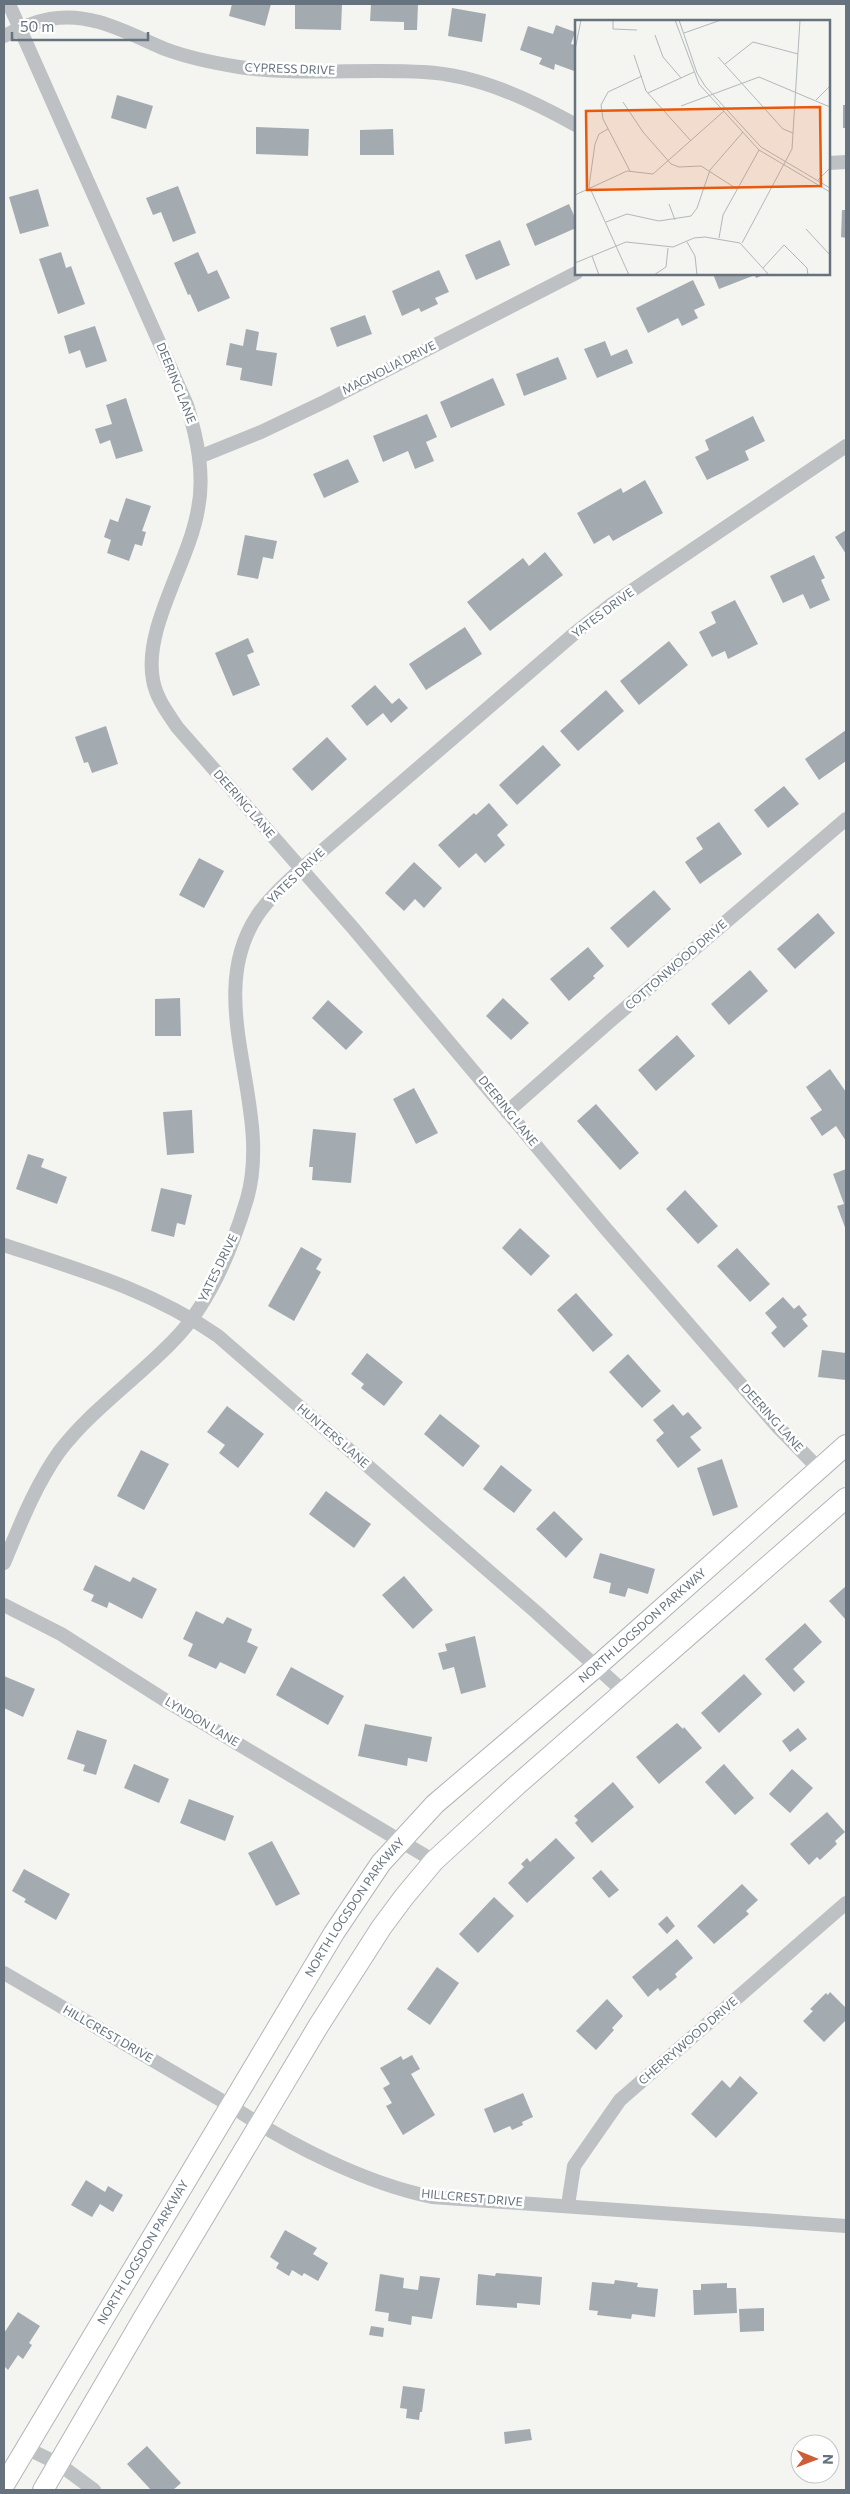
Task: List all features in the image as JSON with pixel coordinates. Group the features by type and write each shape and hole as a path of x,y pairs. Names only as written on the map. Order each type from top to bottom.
{"main road":[{"name":"NORTH LOGSDON PARKWAY","path":"4,2485 358,1896 400,1840 435,1804 595,1668 846,1445"},
{"path":"43,2490 319,2025 381,1928 434,1861 623,1691 846,1498"}],"street":[{"name":"DEERING LANE","path":"9,4 187,404 195,430 201,483 198,509 184,559 156,632 151,657 153,682 162,705 177,728 301,870 769,1417 819,1469"},
{"name":"CYPRESS DRIVE","path":"4,36 50,19 73,18 96,21 190,57 239,67 292,71 425,72 450,75 496,88 539,104 575,124"},
{"path":"830,163 846,162"},
{"name":"MAGNOLIA DRIVE","path":"199,457 261,432 326,401 575,274"},
{"name":"YATES DRIVE","path":"4,1563 34,1493 60,1452 76,1432 172,1342 192,1318 205,1298 224,1259 241,1217 252,1174 252,1116 235,1001 235,980 239,958 246,937 256,917 269,900 301,870 597,616 846,446"},
{"name":"COTTONWOOD DRIVE","path":"507,1112 846,819"},
{"name":"HUNTERS LANE","path":"4,1245 142,1292 192,1318 218,1336 536,1612 595,1668 623,1691"},
{"name":"LYNDON LANE","path":"4,1605 60,1634 168,1702 434,1861"},
{"name":"CHERRYWOOD DRIVE","path":"568,2205 574,2166 620,2100 846,1903"},
{"name":"HILLCREST DRIVE","path":"4,1973 231,2106 260,2126 372,2181 402,2191 432,2197 568,2205 846,2226"},
{"path":"26,2448 59,2464 94,2490"}],"building":[{"path":"232,4 271,4 265,26 229,16"},
{"path":"295,4 342,4 341,30 295,29"},
{"path":"371,4 418,4 417,30 404,30 404,22 370,21"},
{"path":"452,8 486,14 482,42 448,36"},
{"path":"556,25 575,32 571,44 575,45 574,71 555,64 554,70 539,64 542,58 520,50 528,26 553,34"},
{"path":"117,95 153,106 146,129 111,118"},
{"path":"843,105 846,105 846,128 843,128"},
{"path":"256,127 309,129 308,156 256,154"},
{"path":"393,129 394,155 360,155 360,130"},
{"path":"178,186 196,233 173,242 161,212 153,215 146,198"},
{"path":"38,189 49,226 20,234 9,197"},
{"path":"569,204 575,218 575,228 535,246 526,224"},
{"path":"842,210 846,210 846,238 841,237"},
{"path":"500,240 510,265 476,280 465,255"},
{"path":"61,252 66,268 71,266 85,304 58,314 39,259"},
{"path":"198,252 208,274 217,270 230,298 198,312 190,294 188,295 174,263"},
{"path":"439,270 449,292 435,298 438,304 421,312 419,308 402,316 392,291"},
{"path":"713,275 755,275 719,289"},
{"path":"693,280 705,305 694,310 698,318 682,326 678,318 648,333 636,308"},
{"path":"365,315 372,334 337,347 330,328"},
{"path":"95,326 107,361 86,368 80,350 69,354 64,336"},
{"path":"246,329 259,332 256,350 277,353 272,386 240,380 242,368 226,365 230,343 243,346"},
{"path":"605,341 611,356 627,349 633,363 597,378 584,349"},
{"path":"558,357 567,379 524,396 516,374"},
{"path":"493,378 505,405 451,428 440,402"},
{"path":"126,398 143,451 116,459 110,440 100,444 95,429 112,424 106,405"},
{"path":"427,414 437,437 426,442 434,461 415,469 408,451 383,462 373,436"},
{"path":"753,416 765,441 745,451 749,460 707,480 695,457 709,450 705,440"},
{"path":"348,459 359,482 324,498 313,474"},
{"path":"645,480 663,513 613,541 609,535 594,544 577,513 621,488 623,493"},
{"path":"126,498 151,506 142,531 146,532 142,546 135,544 129,561 107,553 111,540 104,537 110,519 118,522"},
{"path":"846,530 846,554 835,537"},
{"path":"245,535 277,541 273,559 263,557 258,579 237,575"},
{"path":"545,552 563,575 490,631 467,602 523,558 529,566"},
{"path":"814,555 825,578 821,580 830,600 810,609 803,594 783,603 770,576"},
{"path":"735,600 758,644 728,659 725,651 712,657 699,632 716,623 711,612"},
{"path":"465,627 482,654 426,690 409,664"},
{"path":"248,638 254,652 247,655 260,685 233,696 215,653"},
{"path":"669,641 688,665 639,705 620,681"},
{"path":"375,685 392,704 399,698 408,708 391,723 383,713 367,726 351,706"},
{"path":"606,690 624,711 578,751 560,731"},
{"path":"106,726 118,764 92,773 88,762 84,763 75,737"},
{"path":"846,730 846,761 819,780 805,759"},
{"path":"327,737 347,759 312,791 292,769"},
{"path":"543,745 561,765 517,805 499,785"},
{"path":"784,786 799,804 768,828 754,810"},
{"path":"489,803 508,825 497,835 505,845 485,863 476,853 459,868 438,845 474,813 476,815"},
{"path":"719,822 742,854 700,884 685,862 703,849 696,838"},
{"path":"199,858 224,871 204,908 179,895"},
{"path":"414,862 442,888 424,908 415,899 404,911 385,893"},
{"path":"654,890 671,909 628,948 610,928"},
{"path":"818,913 835,933 795,969 777,949"},
{"path":"588,947 604,966 593,976 595,978 569,1001 550,979"},
{"path":"750,970 768,991 729,1025 711,1004"},
{"path":"180,998 181,1036 155,1036 155,999"},
{"path":"503,998 529,1023 511,1040 486,1016"},
{"path":"328,1000 363,1032 346,1050 312,1018"},
{"path":"677,1035 695,1056 656,1091 638,1070"},
{"path":"830,1069 846,1092 846,1141 836,1126 822,1136 810,1118 822,1110 806,1087"},
{"path":"414,1088 438,1133 416,1144 393,1099"},
{"path":"596,1104 639,1153 620,1170 577,1121"},
{"path":"192,1110 194,1153 167,1155 163,1112"},
{"path":"313,1129 356,1133 351,1183 312,1180 313,1167 309,1167"},
{"path":"28,1154 44,1159 41,1167 67,1177 57,1204 16,1189"},
{"path":"846,1169 846,1230 837,1206 844,1204 833,1174"},
{"path":"161,1188 192,1195 185,1225 177,1223 174,1237 151,1231"},
{"path":"685,1190 718,1226 698,1244 666,1209"},
{"path":"520,1228 550,1256 531,1276 502,1248"},
{"path":"301,1247 322,1259 316,1269 321,1272 294,1321 268,1306"},
{"path":"737,1248 770,1284 750,1302 717,1266"},
{"path":"576,1293 613,1335 593,1352 557,1310"},
{"path":"783,1297 794,1309 799,1305 807,1315 802,1319 808,1326 784,1348 771,1333 777,1327 765,1313"},
{"path":"822,1350 846,1353 846,1380 818,1377"},
{"path":"367,1353 403,1382 384,1406 361,1388 364,1384 351,1374"},
{"path":"628,1354 661,1391 642,1408 609,1372"},
{"path":"673,1404 683,1416 688,1412 702,1428 690,1437 701,1450 678,1468 656,1440 664,1433 653,1420"},
{"path":"227,1406 264,1434 238,1468 219,1453 225,1445 207,1432"},
{"path":"440,1414 480,1446 463,1467 424,1434"},
{"path":"141,1450 169,1464 144,1510 117,1496"},
{"path":"722,1459 738,1507 713,1516 697,1468"},
{"path":"501,1465 532,1490 514,1513 483,1489"},
{"path":"326,1491 371,1524 354,1548 309,1514"},
{"path":"554,1511 583,1539 566,1558 536,1529"},
{"path":"600,1553 655,1569 648,1594 628,1588 625,1597 609,1593 611,1583 593,1578"},
{"path":"95,1565 130,1582 133,1577 157,1589 142,1619 109,1602 107,1608 91,1601 94,1595 83,1590"},
{"path":"404,1576 433,1610 413,1629 382,1595"},
{"path":"846,1586 846,1620 829,1601"},
{"path":"196,1611 223,1624 227,1617 252,1629 247,1642 258,1647 245,1674 220,1662 216,1669 188,1656 193,1644 183,1639"},
{"path":"805,1623 822,1642 793,1669 805,1682 794,1692 765,1659"},
{"path":"475,1636 486,1687 461,1694 454,1667 443,1670 438,1653 447,1651 445,1644"},
{"path":"291,1667 344,1696 328,1725 276,1695"},
{"path":"744,1674 762,1694 719,1733 701,1713"},
{"path":"4,1676 35,1689 23,1717 4,1708"},
{"path":"677,1723 683,1729 684,1727 702,1748 659,1784 636,1757"},
{"path":"365,1724 432,1737 427,1762 408,1758 407,1766 358,1756"},
{"path":"798,1728 807,1739 790,1752 782,1741"},
{"path":"77,1730 107,1740 96,1775 83,1771 85,1765 67,1759"},
{"path":"134,1764 169,1779 159,1803 124,1788"},
{"path":"724,1764 754,1798 735,1815 705,1782"},
{"path":"792,1769 813,1788 790,1813 769,1794"},
{"path":"613,1782 634,1807 592,1843 575,1823 578,1820 574,1816"},
{"path":"189,1799 234,1816 225,1841 180,1823"},
{"path":"827,1812 845,1832 835,1841 837,1844 820,1860 817,1857 809,1865 790,1844"},
{"path":"556,1838 575,1858 527,1903 508,1883 524,1867 521,1864 527,1858 530,1862"},
{"path":"272,1841 300,1894 276,1906 248,1853"},
{"path":"24,1869 70,1894 56,1920 24,1902 26,1899 12,1891"},
{"path":"601,1870 619,1890 609,1898 592,1878"},
{"path":"742,1884 758,1900 746,1911 749,1914 714,1944 697,1926"},
{"path":"494,1897 514,1916 478,1953 459,1934"},
{"path":"667,1916 675,1926 667,1934 658,1924"},
{"path":"677,1939 693,1958 675,1974 677,1977 660,1991 658,1988 648,1997 632,1977"},
{"path":"437,1967 459,1983 430,2025 407,2009"},
{"path":"830,1992 846,2008 846,2020 824,2042 803,2021 813,2011 810,2009 826,1993 828,1995"},
{"path":"607,1999 623,2016 612,2028 614,2030 596,2050 576,2031"},
{"path":"412,2055 420,2069 411,2074 435,2115 403,2135 386,2106 392,2103 383,2088 390,2084 380,2068 401,2056 403,2060"},
{"path":"740,2076 758,2093 716,2138 691,2114 722,2080 730,2088"},
{"path":"523,2093 533,2117 522,2122 523,2125 512,2130 510,2126 494,2133 484,2109"},
{"path":"86,2180 105,2192 108,2186 123,2195 113,2212 100,2204 92,2217 71,2205"},
{"path":"285,2230 317,2248 313,2254 328,2263 318,2281 304,2273 302,2276 292,2270 289,2276 276,2268 279,2263 270,2257"},
{"path":"496,2273 542,2277 540,2305 517,2303 517,2308 476,2305 478,2274 495,2276"},
{"path":"380,2274 404,2278 403,2288 418,2290 420,2276 440,2278 432,2319 412,2316 411,2325 388,2321 389,2313 375,2311"},
{"path":"615,2280 638,2283 637,2287 658,2289 655,2317 632,2314 631,2319 597,2315 598,2311 589,2310 592,2282 614,2284"},
{"path":"727,2283 727,2288 736,2288 737,2313 694,2315 693,2290 701,2290 701,2284"},
{"path":"764,2308 764,2331 740,2332 739,2309"},
{"path":"18,2312 40,2326 29,2343 32,2345 23,2359 18,2355 8,2370 4,2366 4,2333"},
{"path":"371,2326 384,2328 383,2337 369,2335"},
{"path":"403,2386 425,2389 419,2420 406,2418 407,2409 400,2408"},
{"path":"530,2429 532,2440 505,2444 504,2432"},
{"path":"147,2446 181,2483 173,2490 151,2490 127,2464"}]}
